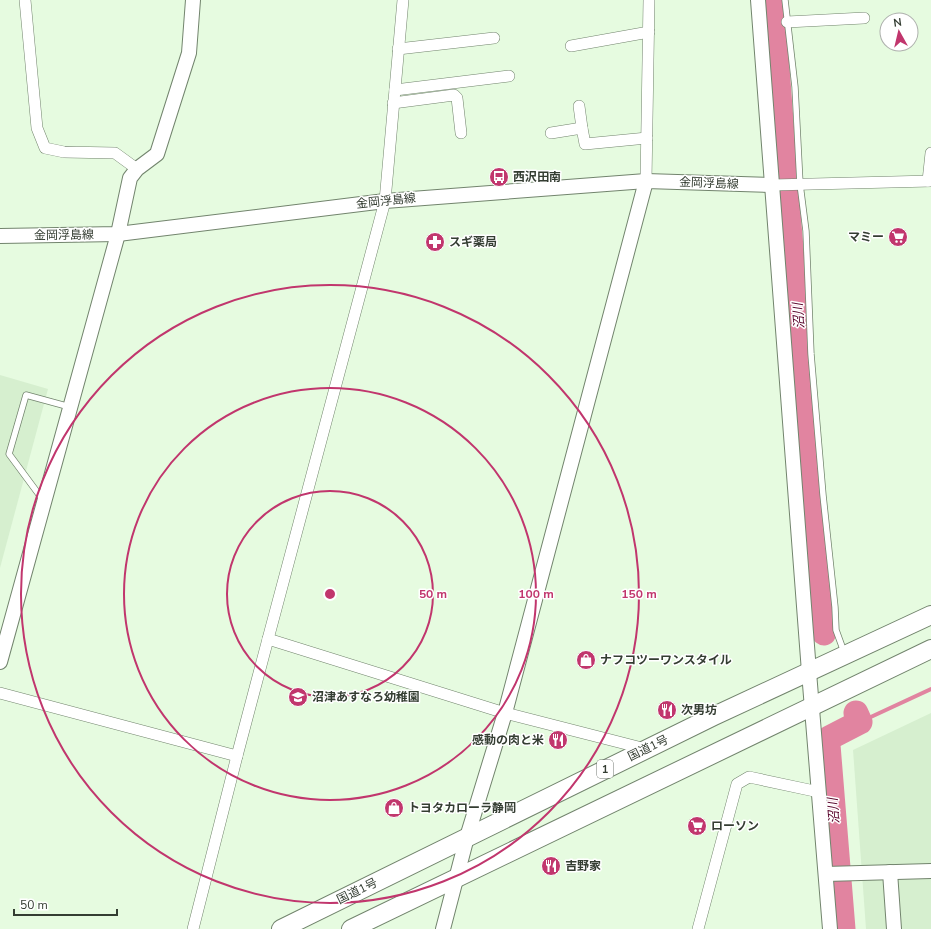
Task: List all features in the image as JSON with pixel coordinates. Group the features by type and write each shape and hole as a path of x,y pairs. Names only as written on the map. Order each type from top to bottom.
{"highway":[{"name":"国道1号","path":"281,929 646,749 931,615"},
{"path":"351,929 931,649"}],"street":[{"path":"25,0 37,128 45,148 64,152 115,153 137,169"},
{"path":"0,662 118,234 130,178 137,169 157,154 189,53 194,0"},
{"path":"193,929 237,756 385,200 403,0"},
{"path":"443,929 467,838 504,713 646,181 649,0"},
{"path":"758,0 830,929"},
{"path":"787,22 864,18"},
{"path":"571,46 649,32"},
{"path":"398,50 494,38"},
{"path":"394,90 509,76"},
{"path":"393,103 454,95 457,98 461,133"},
{"path":"579,106 585,144 647,138"},
{"path":"551,133 582,128"},
{"path":"773,185 929,181 931,154"},
{"name":"金岡浮島線","path":"0,236 118,234 385,200 646,181 773,185"},
{"path":"268,640 504,713 646,749"},
{"path":"0,693 237,756"},
{"path":"698,929 737,784 749,777 819,792"},
{"path":"826,874 931,870"},
{"path":"890,872 894,929"}],"lane":[{"path":"785,0 795,87 800,184 806,231 811,354 823,495 835,607 836,630 846,655"},
{"path":"44,502 9,454 26,396 70,408"}],"shaded area":[{"path":"0,375 48,389 0,568"},
{"path":"931,713 931,929 866,929 853,750"}],"waterway":[{"name":"沼川","path":"772,0 787,201 824,633"},
{"path":"860,722 931,689"},
{"name":"沼川","path":"843,929 828,745 829,738 860,722 856,713"}],"place":[{"name":"西沢田南","path":"499,177"},
{"name":"マミー","path":"898,237"},
{"name":"スギ薬局","path":"435,242"},
{"name":"ナフコツーワンスタイル","path":"586,660"},
{"name":"沼津あすなろ幼稚園","path":"298,697"},
{"name":"次男坊","path":"667,710"},
{"name":"感動の肉と米","path":"558,740"},
{"name":"トヨタカローラ静岡","path":"394,808"},
{"name":"ローソン","path":"697,826"},
{"name":"吉野家","path":"551,866"}]}
